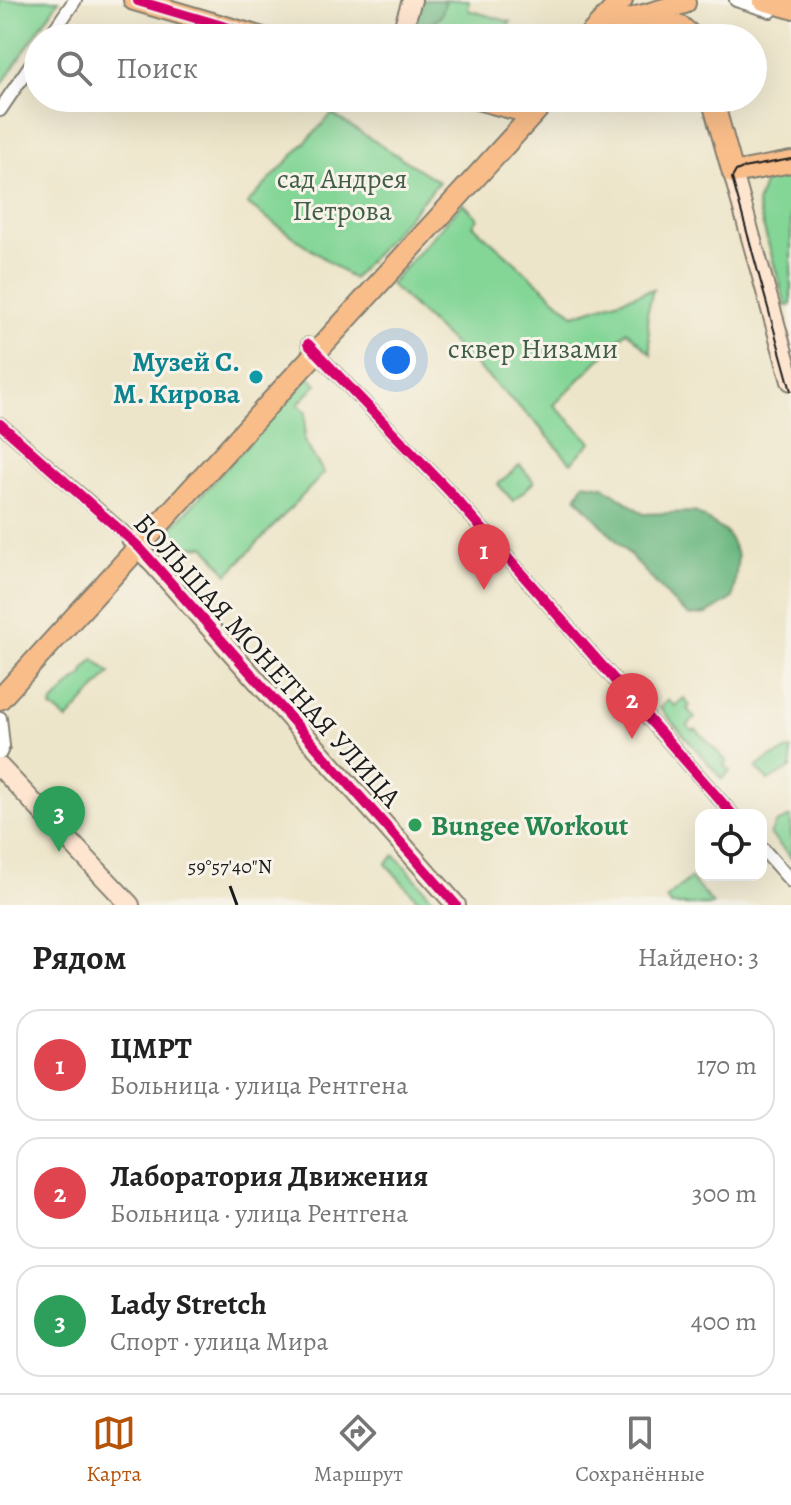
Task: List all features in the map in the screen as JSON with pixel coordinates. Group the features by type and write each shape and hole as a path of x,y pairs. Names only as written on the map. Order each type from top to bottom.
{"main road":[{"path":"137,0 217,24"},
{"path":"600,24 622,0"},
{"path":"763,0 791,8"},
{"path":"618,24 639,8 687,2"},
{"path":"639,8 674,24"},
{"path":"0,699 135,543 524,112"},
{"path":"716,112 733,173 791,162"},
{"path":"0,683 135,543"}],"street":[{"path":"59,24 75,0"},
{"path":"404,24 412,0"},
{"path":"736,0 791,18"},
{"path":"0,110 24,75"},
{"path":"733,173 791,381"},
{"path":"312,348 449,491 728,809"},
{"name":"БОЛЬШАЯ МОНЕТНАЯ УЛИЦА","path":"0,424 135,543 454,904"},
{"path":"0,718 3,746 0,753"},
{"path":"0,767 130,905"},
{"path":"767,854 791,881"}],"green space":[{"path":"0,0 59,0 43,24 24,24 24,52 0,87"},
{"path":"420,0 469,0 468,10 511,22 509,24 417,24"},
{"path":"420,0 446,0 441,16 429,24 413,24"},
{"name":"сад Андрея Петрова","path":"332,114 439,182 353,279 247,204"},
{"path":"791,177 791,305 786,306 757,204 765,181"},
{"name":"сквер Низами","path":"463,203 478,218 473,225 574,315 653,289 647,314 651,354 627,331 554,405 591,442 571,463 537,424 390,284"},
{"path":"309,377 317,384 298,404 306,412 304,441 324,473 228,574 205,546 181,547 165,553 157,544"},
{"path":"520,465 534,482 513,501 498,484"},
{"path":"584,483 603,486 644,514 695,512 727,533 738,556 733,598 707,614 690,616 677,606 576,497"},
{"path":"94,659 110,673 67,720 51,708 52,704 83,675"},
{"path":"684,698 690,706 687,709 695,718 687,726 693,731 696,729 727,762 724,765 730,771 722,779 660,708 668,700 675,706"},
{"path":"791,749 791,768 768,781 756,767"},
{"path":"791,817 791,858 770,834 776,823"},
{"path":"395,855 432,898 429,901 434,905 415,904 418,900 386,864"},
{"path":"690,878 713,904 671,905 666,899"}],"tram line":[{"path":"791,159 743,168 736,171 732,178 791,391"}],"cycle path":[{"path":"138,1 216,24"},
{"path":"308,344 449,491 728,809"},
{"path":"0,424 139,547 456,905"}],"place":[{"name":"Музей С. М. Кирова","path":"256,377"},
{"name":"ЦМРТ","path":"484,590"},
{"name":"Лаборатория Движения","path":"632,739"},
{"name":"Bungee Workout","path":"415,825"},
{"name":"Lady Stretch","path":"59,852"}]}
